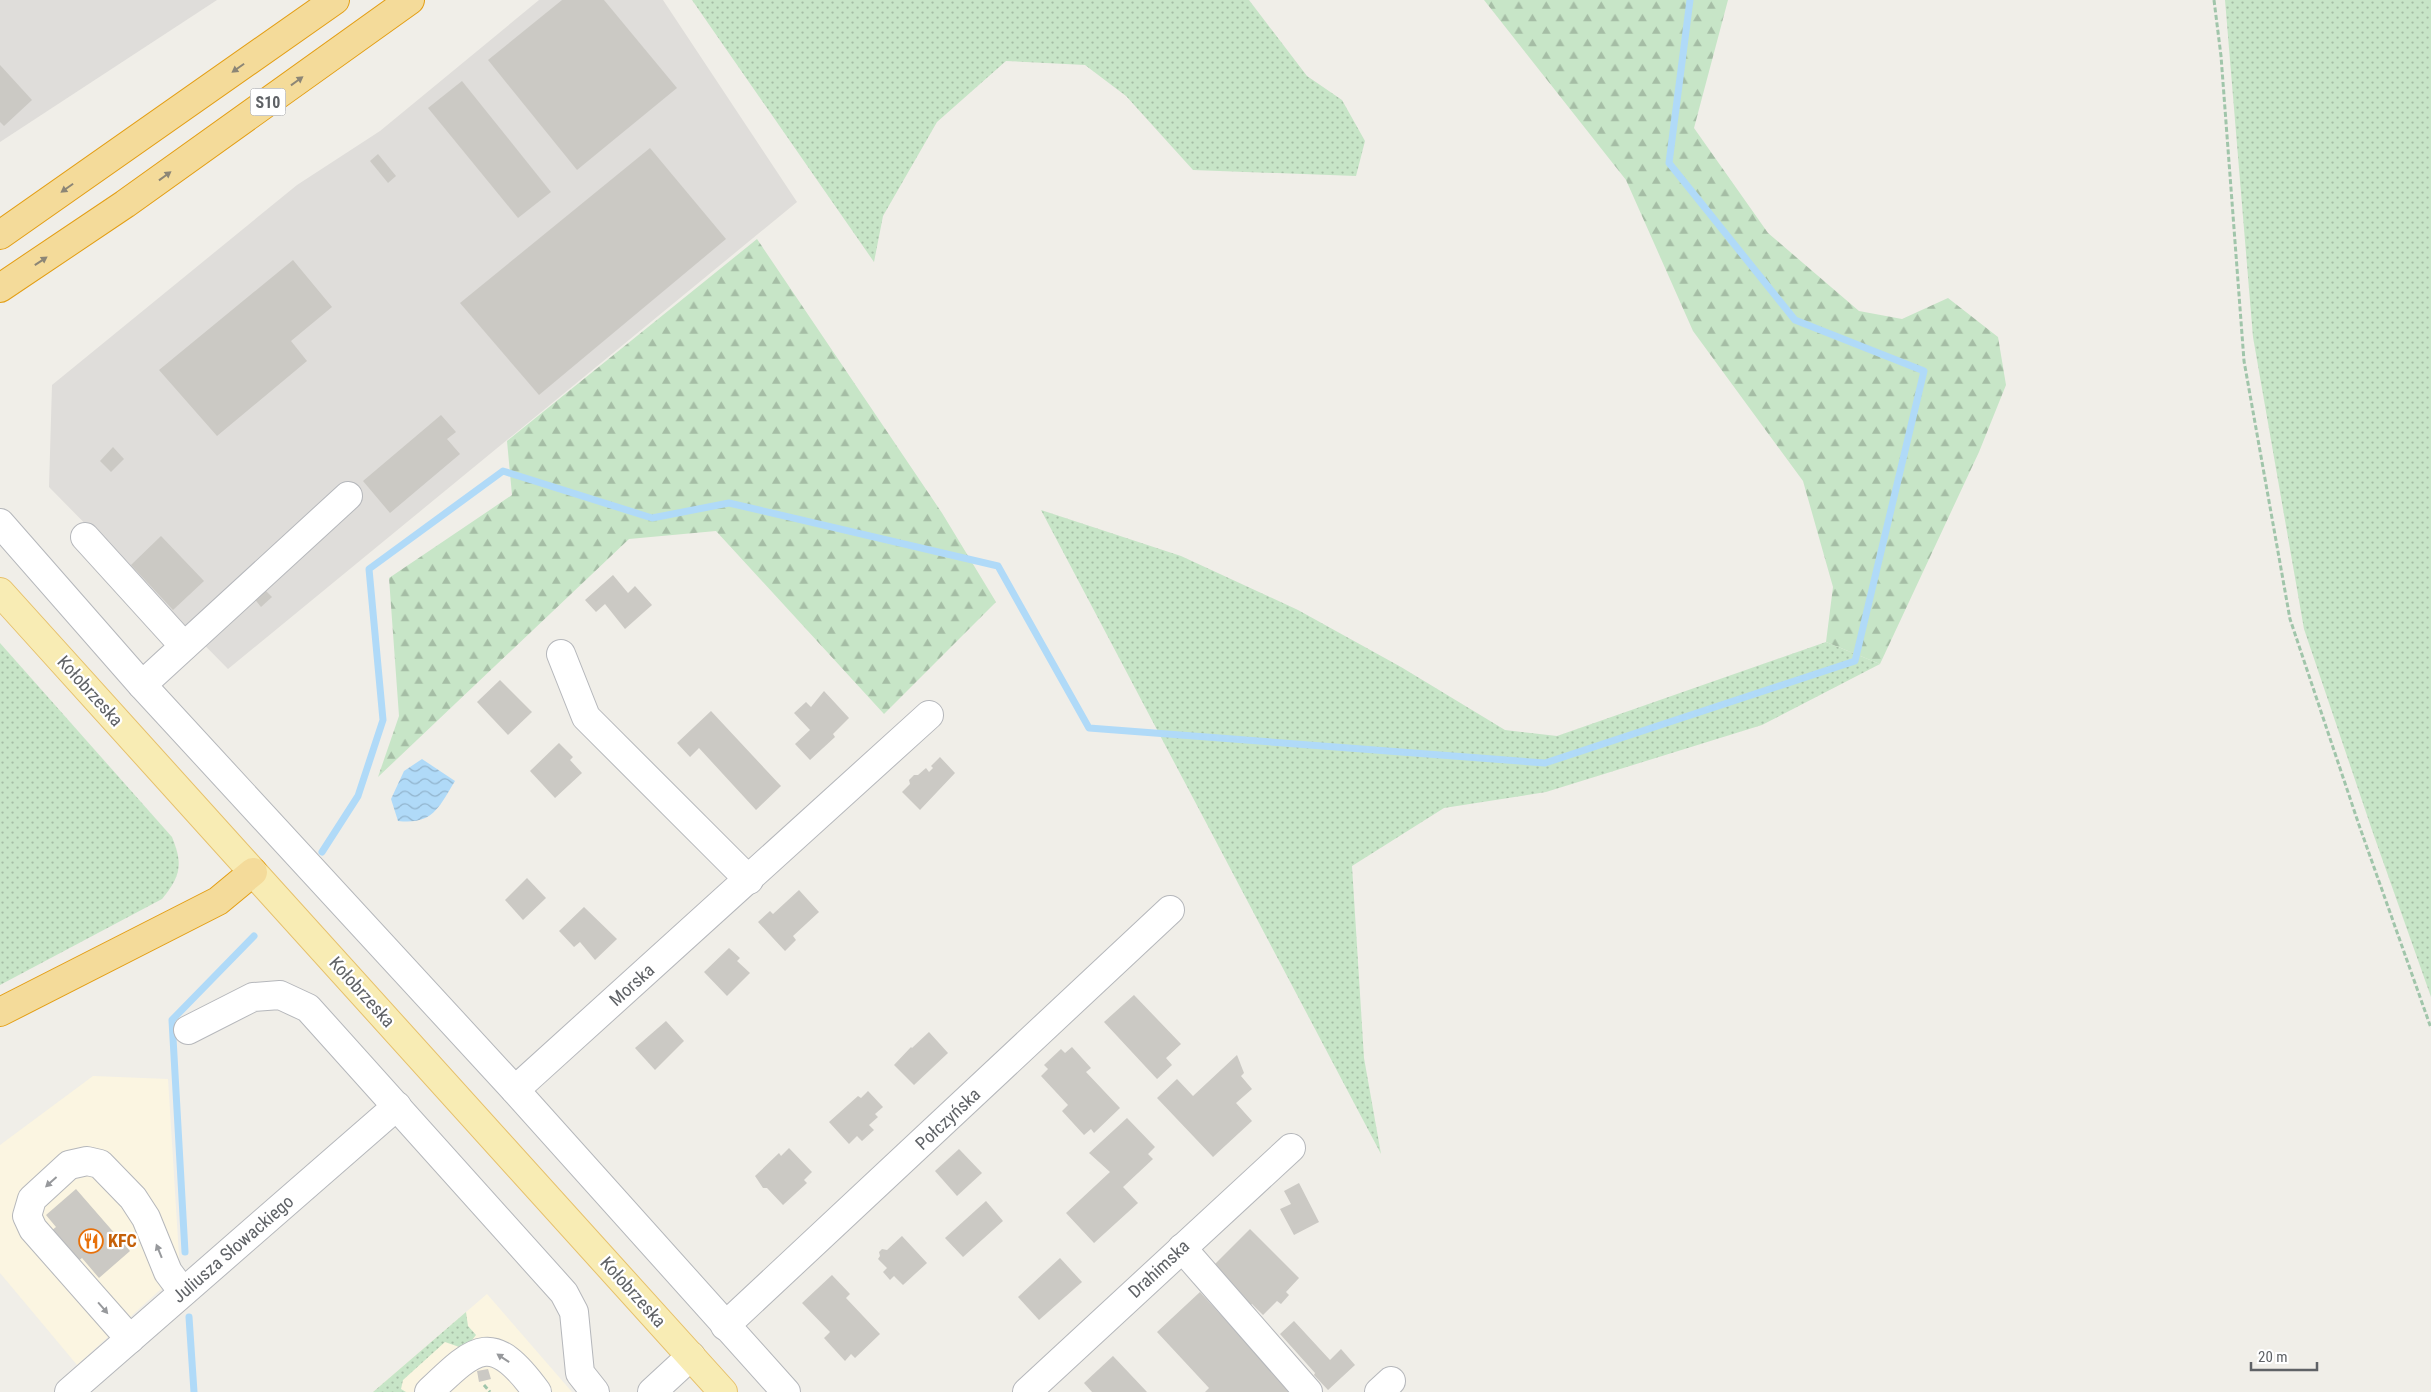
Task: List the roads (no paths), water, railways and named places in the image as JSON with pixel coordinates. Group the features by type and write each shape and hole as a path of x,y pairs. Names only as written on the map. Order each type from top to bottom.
{"highway":[{"name":"S10","path":"0,235 335,0"},
{"name":"S10","path":"0,288 125,204 410,0"},
{"path":"0,1012 218,901 253,872"}],"main road":[{"name":"Kołobrzeska","path":"0,592 723,1392"}],"street":[{"path":"142,685 348,496"},
{"path":"0,523 142,685 514,1090 786,1392"},
{"path":"85,537 184,646"},
{"path":"561,654 586,717 749,880"},
{"name":"Morska","path":"514,1090 749,880 929,715"},
{"name":"Połczyńska","path":"725,1326 1170,910"},
{"path":"188,1030 253,997 280,995 308,1008 564,1293 574,1312 580,1373 595,1392"},
{"name":"Juliusza Słowackiego","path":"69,1392 396,1106"},
{"name":"Drahimska","path":"1027,1392 1291,1148"},
{"path":"130,1339 33,1228 27,1216 32,1199 70,1165 87,1161 100,1164 133,1198 146,1218 168,1272 183,1292"},
{"path":"1182,1248 1308,1392"},
{"path":"429,1392 463,1360 478,1353 488,1352 504,1356 537,1392"},
{"path":"652,1392 691,1356"}],"water":[{"path":"422,759 455,781 439,806 427,817 419,820 398,821 391,799 404,771"}],"waterway":[{"path":"322,852 358,796 383,720 369,569 503,471 652,518 729,503 998,566 1089,728 1545,763 1855,661 1924,371 1795,320 1669,163 1690,0"},
{"path":"185,1252 172,1020 254,936"},
{"path":"189,1317 194,1392"}],"place":[{"name":"KFC","path":"91,1241"}]}
